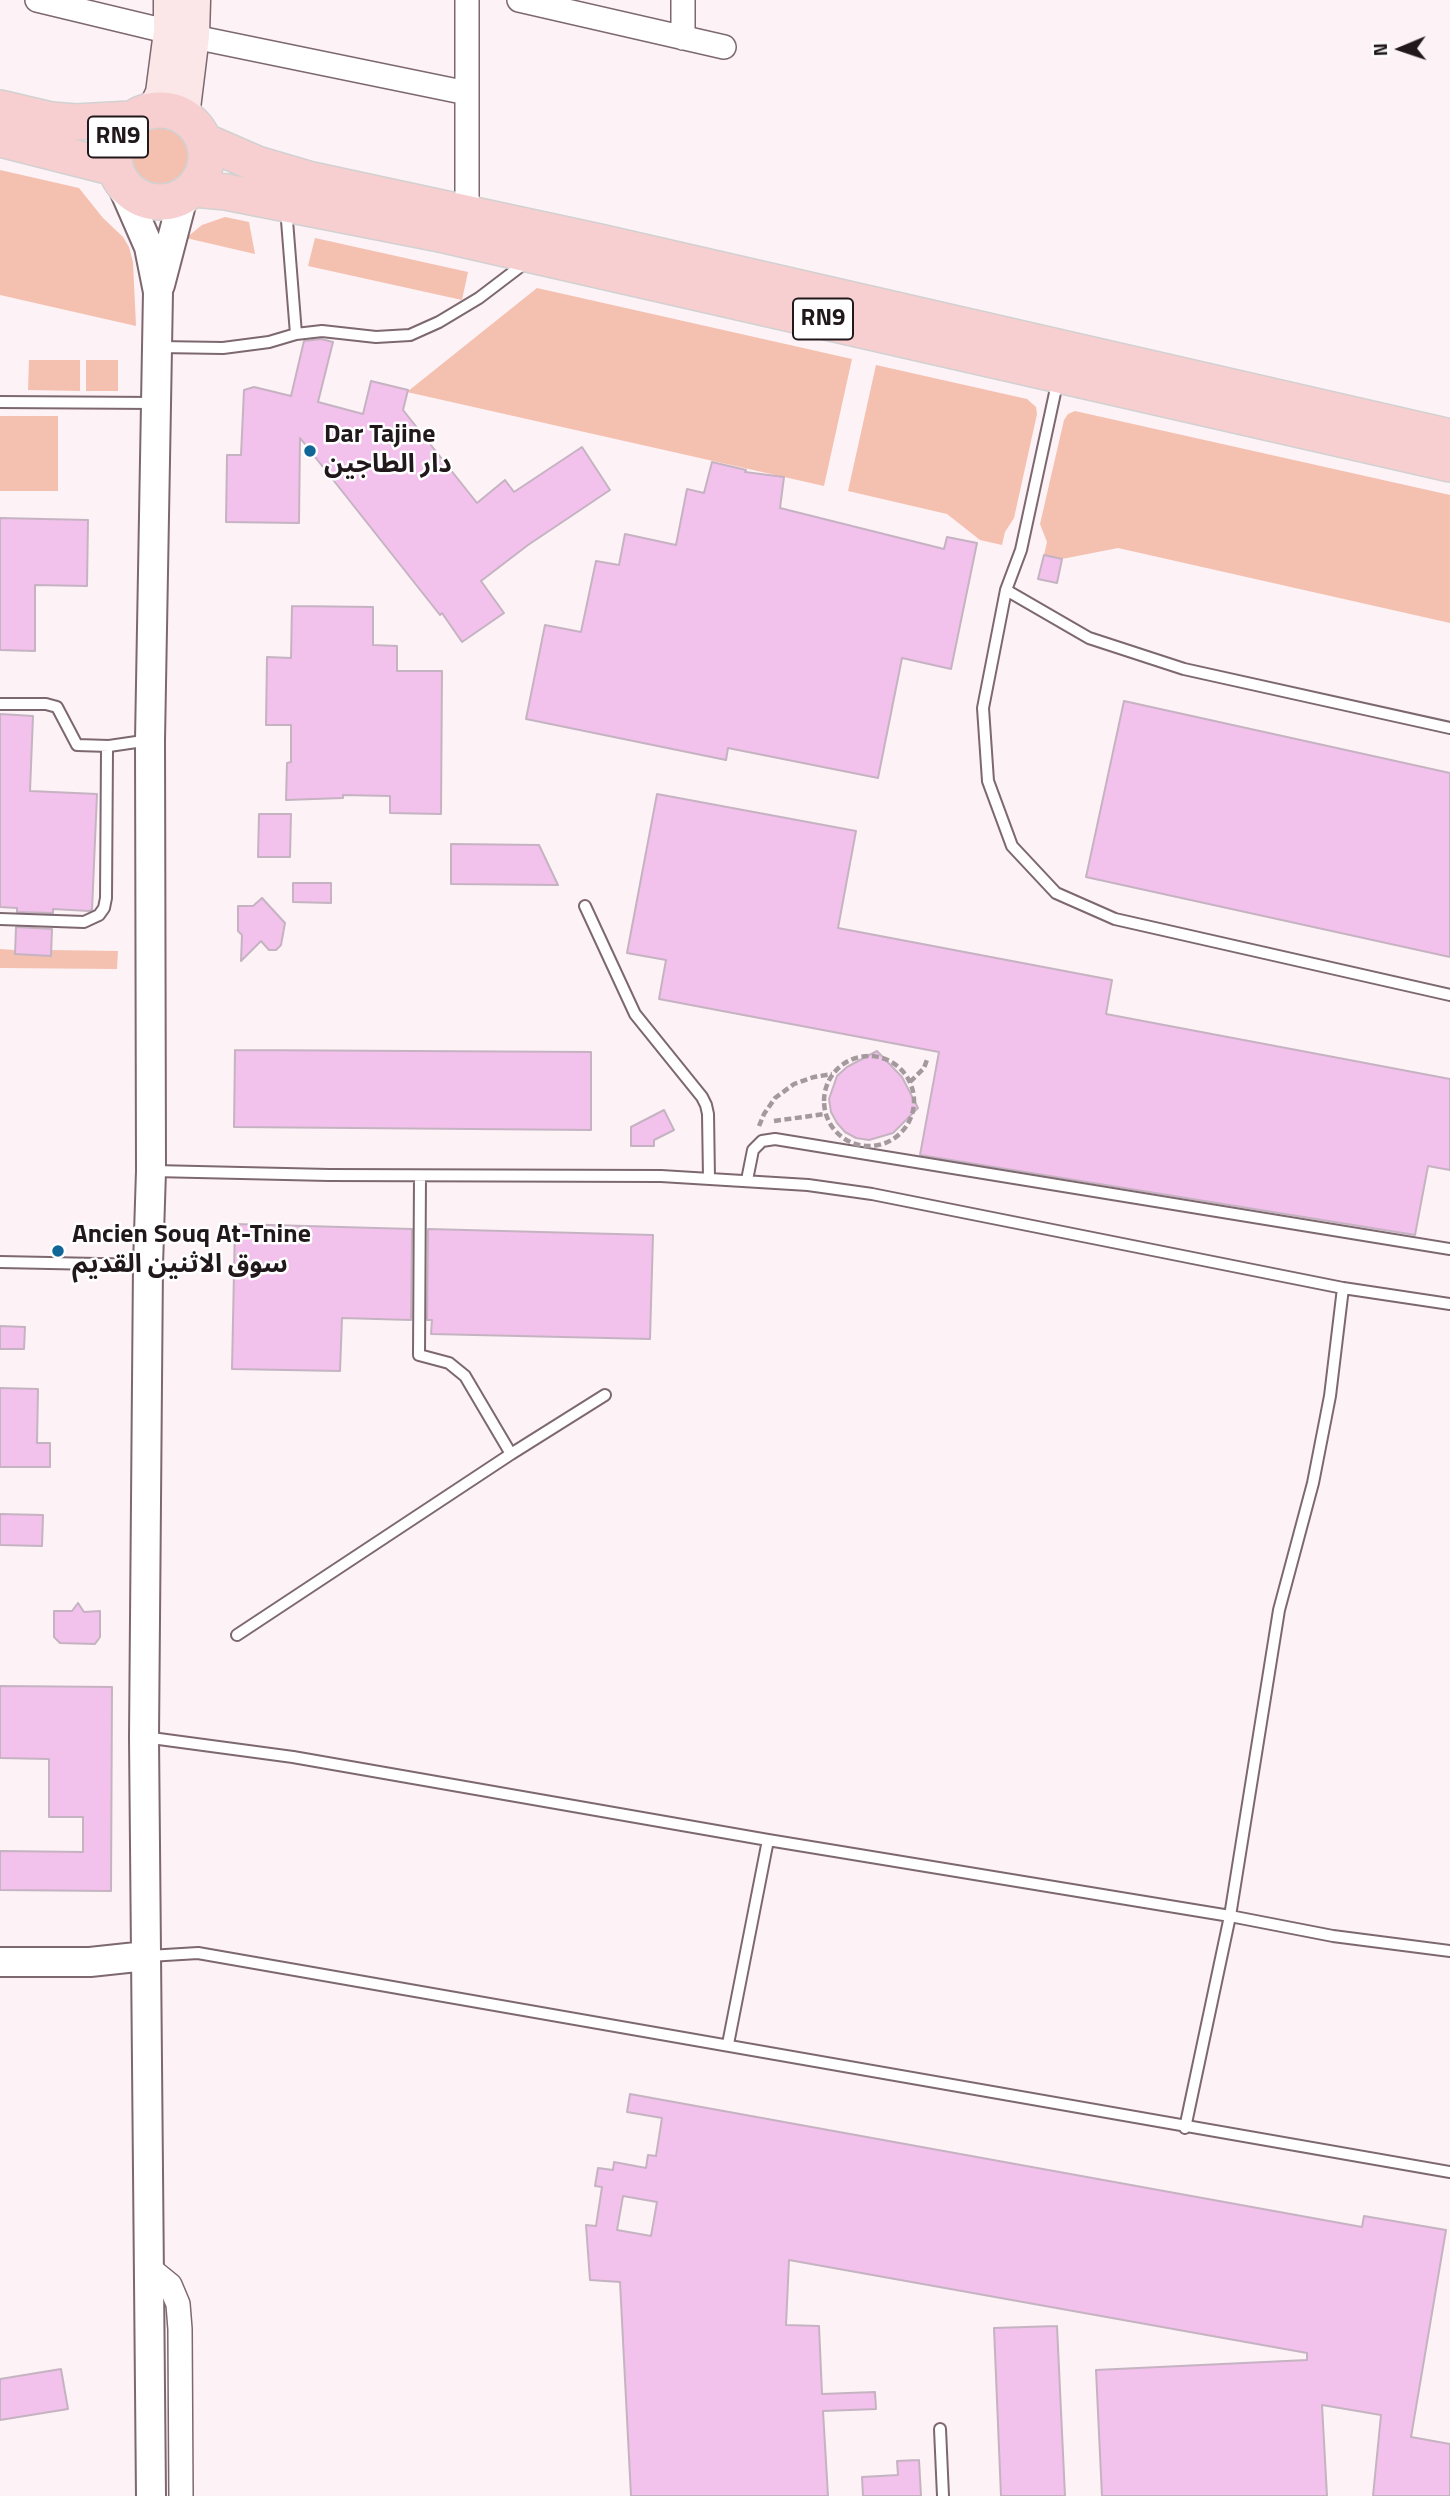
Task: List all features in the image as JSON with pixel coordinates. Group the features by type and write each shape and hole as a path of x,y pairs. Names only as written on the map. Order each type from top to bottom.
{"main road":[{"path":"170,0 181,33 184,108 169,122 207,158 203,175 188,193"},
{"path":"181,33 194,0"},
{"name":"RN9","path":"0,108 51,120 169,122 257,164 308,179 1152,367 1450,437"},
{"name":"RN9","path":"169,122 122,129 116,141 116,172 127,189 146,200 169,202 188,193 226,192 435,233 1060,373 1450,464"},
{"name":"RN9","path":"0,139 116,172"}],"street":[{"path":"37,0 467,93"},
{"path":"467,0 467,213"},
{"path":"519,0 573,6 724,47"},
{"path":"683,0 683,38"},
{"path":"116,172 149,247 158,292 150,740 151,1171 144,1737 152,2496"},
{"path":"158,292 188,193"},
{"path":"0,1962 90,1962 146,1956"},
{"path":"149,2268 170,2285 178,2304 181,2496"}],"lane":[{"path":"286,205 296,334"},
{"path":"156,347 223,348 322,331 376,337 410,335 439,323 479,298 535,255"},
{"path":"1060,373 1021,550 1006,590 983,708 988,781 1012,846 1056,893 1115,919 1450,995"},
{"path":"0,402 156,403"},
{"path":"1006,590 1089,638 1184,669 1450,728"},
{"path":"0,704 46,704 57,708 77,745 109,746 150,740"},
{"path":"0,919 84,922 99,915 104,908 109,746"},
{"path":"585,906 635,1014 706,1105 709,1114 709,1178"},
{"path":"747,1180 753,1150 757,1144 775,1139 1450,1249"},
{"path":"151,1171 420,1176 661,1176 747,1180 872,1194 1343,1287 1450,1304"},
{"path":"420,1176 419,1355 449,1363 465,1376 511,1454"},
{"path":"0,1262 148,1265"},
{"path":"1185,2128 1230,1916 1279,1610 1313,1483 1330,1396 1343,1287"},
{"path":"237,1634 605,1395"},
{"path":"144,1737 293,1757 768,1840 1230,1916 1333,1936 1450,1951"},
{"path":"728,2044 768,1840"},
{"path":"146,1956 178,1952 198,1953 728,2044 1185,2128 1450,2172"},
{"path":"940,2429 943,2496"}],"path":[{"path":"873,1055 888,1060 901,1069 910,1082 914,1095 914,1109 902,1133 878,1146 851,1143 840,1136 825,1114 823,1100 825,1087 832,1074 843,1063 857,1056 873,1055"},
{"path":"910,1082 924,1068 928,1057"},
{"path":"757,1144 760,1123 775,1098 794,1084 832,1074"},
{"path":"760,1123 825,1114"}],"shaded area":[{"path":"154,124 166,124 183,133 190,144 190,168 183,179 166,188 154,188 142,183 133,174 128,162 128,150 133,138 142,129"},
{"path":"0,170 79,188 103,218 123,237 133,262 136,326 0,295"},
{"path":"225,217 249,222 255,254 186,238 202,225"},
{"path":"315,238 468,272 462,300 308,266"},
{"path":"537,288 852,359 824,486 407,392"},
{"path":"29,360 80,360 80,391 28,390"},
{"path":"86,360 118,360 118,391 86,391"},
{"path":"876,365 1027,399 1036,407 1037,414 1014,518 1005,532 1002,545 980,540 947,514 848,491"},
{"path":"1075,411 1450,495 1450,623 1118,548 1062,559 1044,555 1047,542 1040,524 1064,420 1068,414"},
{"path":"0,416 58,416 58,491 0,491"},
{"path":"0,949 15,950 16,954 50,956 51,950 118,951 117,969 0,968"}],"building":[{"path":"321,339 333,342 318,402 363,414 371,381 408,390 403,410 477,503 505,480 514,492 582,447 610,490 528,545 481,581 504,613 462,642 442,613 440,615 300,438 299,523 226,522 227,455 241,455 244,390 254,387 291,396 304,341"},
{"path":"712,462 746,470 745,472 784,477 780,508 944,549 947,537 977,543 951,669 902,658 878,778 728,748 726,760 526,719 545,625 581,632 596,561 619,565 625,534 676,545 687,489 704,493"},
{"path":"0,518 88,520 87,586 35,585 35,651 0,650"},
{"path":"1044,555 1062,559 1057,583 1038,579"},
{"path":"292,606 373,607 373,645 397,646 397,671 442,671 441,814 390,813 390,796 343,795 343,798 286,800 287,763 291,762 291,725 266,725 267,657 291,658"},
{"path":"1124,701 1450,773 1450,957 1086,877"},
{"path":"0,714 33,716 30,791 97,794 92,910 17,912 17,908 0,907"},
{"path":"657,794 856,831 838,928 1112,980 1106,1014 1450,1079 1450,1170 1428,1166 1415,1235 920,1155 939,1052 659,999 666,960 627,953"},
{"path":"259,814 291,814 290,857 258,857"},
{"path":"451,844 539,845 558,885 451,884"},
{"path":"293,883 331,883 331,903 293,902"},
{"path":"262,898 285,923 281,945 276,950 269,950 261,941 241,961 242,935 238,931 238,906 253,906"},
{"path":"16,927 52,929 51,956 15,954"},
{"path":"235,1050 591,1052 591,1130 234,1127"},
{"path":"877,1051 902,1077 918,1108 893,1133 869,1140 856,1138 845,1132 837,1123 831,1112 829,1099 837,1076 847,1067"},
{"path":"664,1110 674,1130 654,1140 654,1146 631,1146 631,1127"},
{"path":"235,1224 412,1229 411,1320 342,1318 340,1371 232,1369"},
{"path":"428,1229 653,1235 650,1339 431,1334 432,1320 427,1320"},
{"path":"0,1326 25,1327 24,1349 0,1349"},
{"path":"0,1388 38,1389 37,1443 50,1443 50,1467 0,1467"},
{"path":"0,1514 43,1515 42,1546 0,1545"},
{"path":"78,1603 84,1612 100,1611 100,1637 95,1644 60,1643 54,1637 54,1611 72,1611"},
{"path":"0,1686 112,1687 111,1891 0,1890 0,1851 83,1852 83,1817 49,1817 49,1759 0,1758"},
{"path":"630,2094 1362,2227 1364,2216 1446,2230 1411,2437 1450,2444 1450,2496 1373,2496 1381,2415 1322,2405 1327,2496 1102,2496 1096,2370 1307,2360 1307,2353 789,2260 786,2325 819,2326 822,2394 875,2392 876,2409 823,2411 828,2496 631,2496 620,2282 590,2280 586,2225 596,2226 602,2187 595,2186 598,2168 613,2170 614,2162 646,2168 648,2155 656,2156 662,2118 627,2112","holes":["623,2196 657,2202 651,2236 617,2230"]},
{"path":"1057,2326 1065,2496 1001,2496 994,2328"},
{"path":"61,2369 68,2409 0,2420 0,2379"},
{"path":"919,2460 921,2496 863,2496 862,2477 898,2475 897,2461"}],"place":[{"name":"Dar Tajine دار الطاجين","path":"310,451"},
{"name":"Ancien Souq At-Tnine سوق الاثنين القديم","path":"58,1251"}]}
